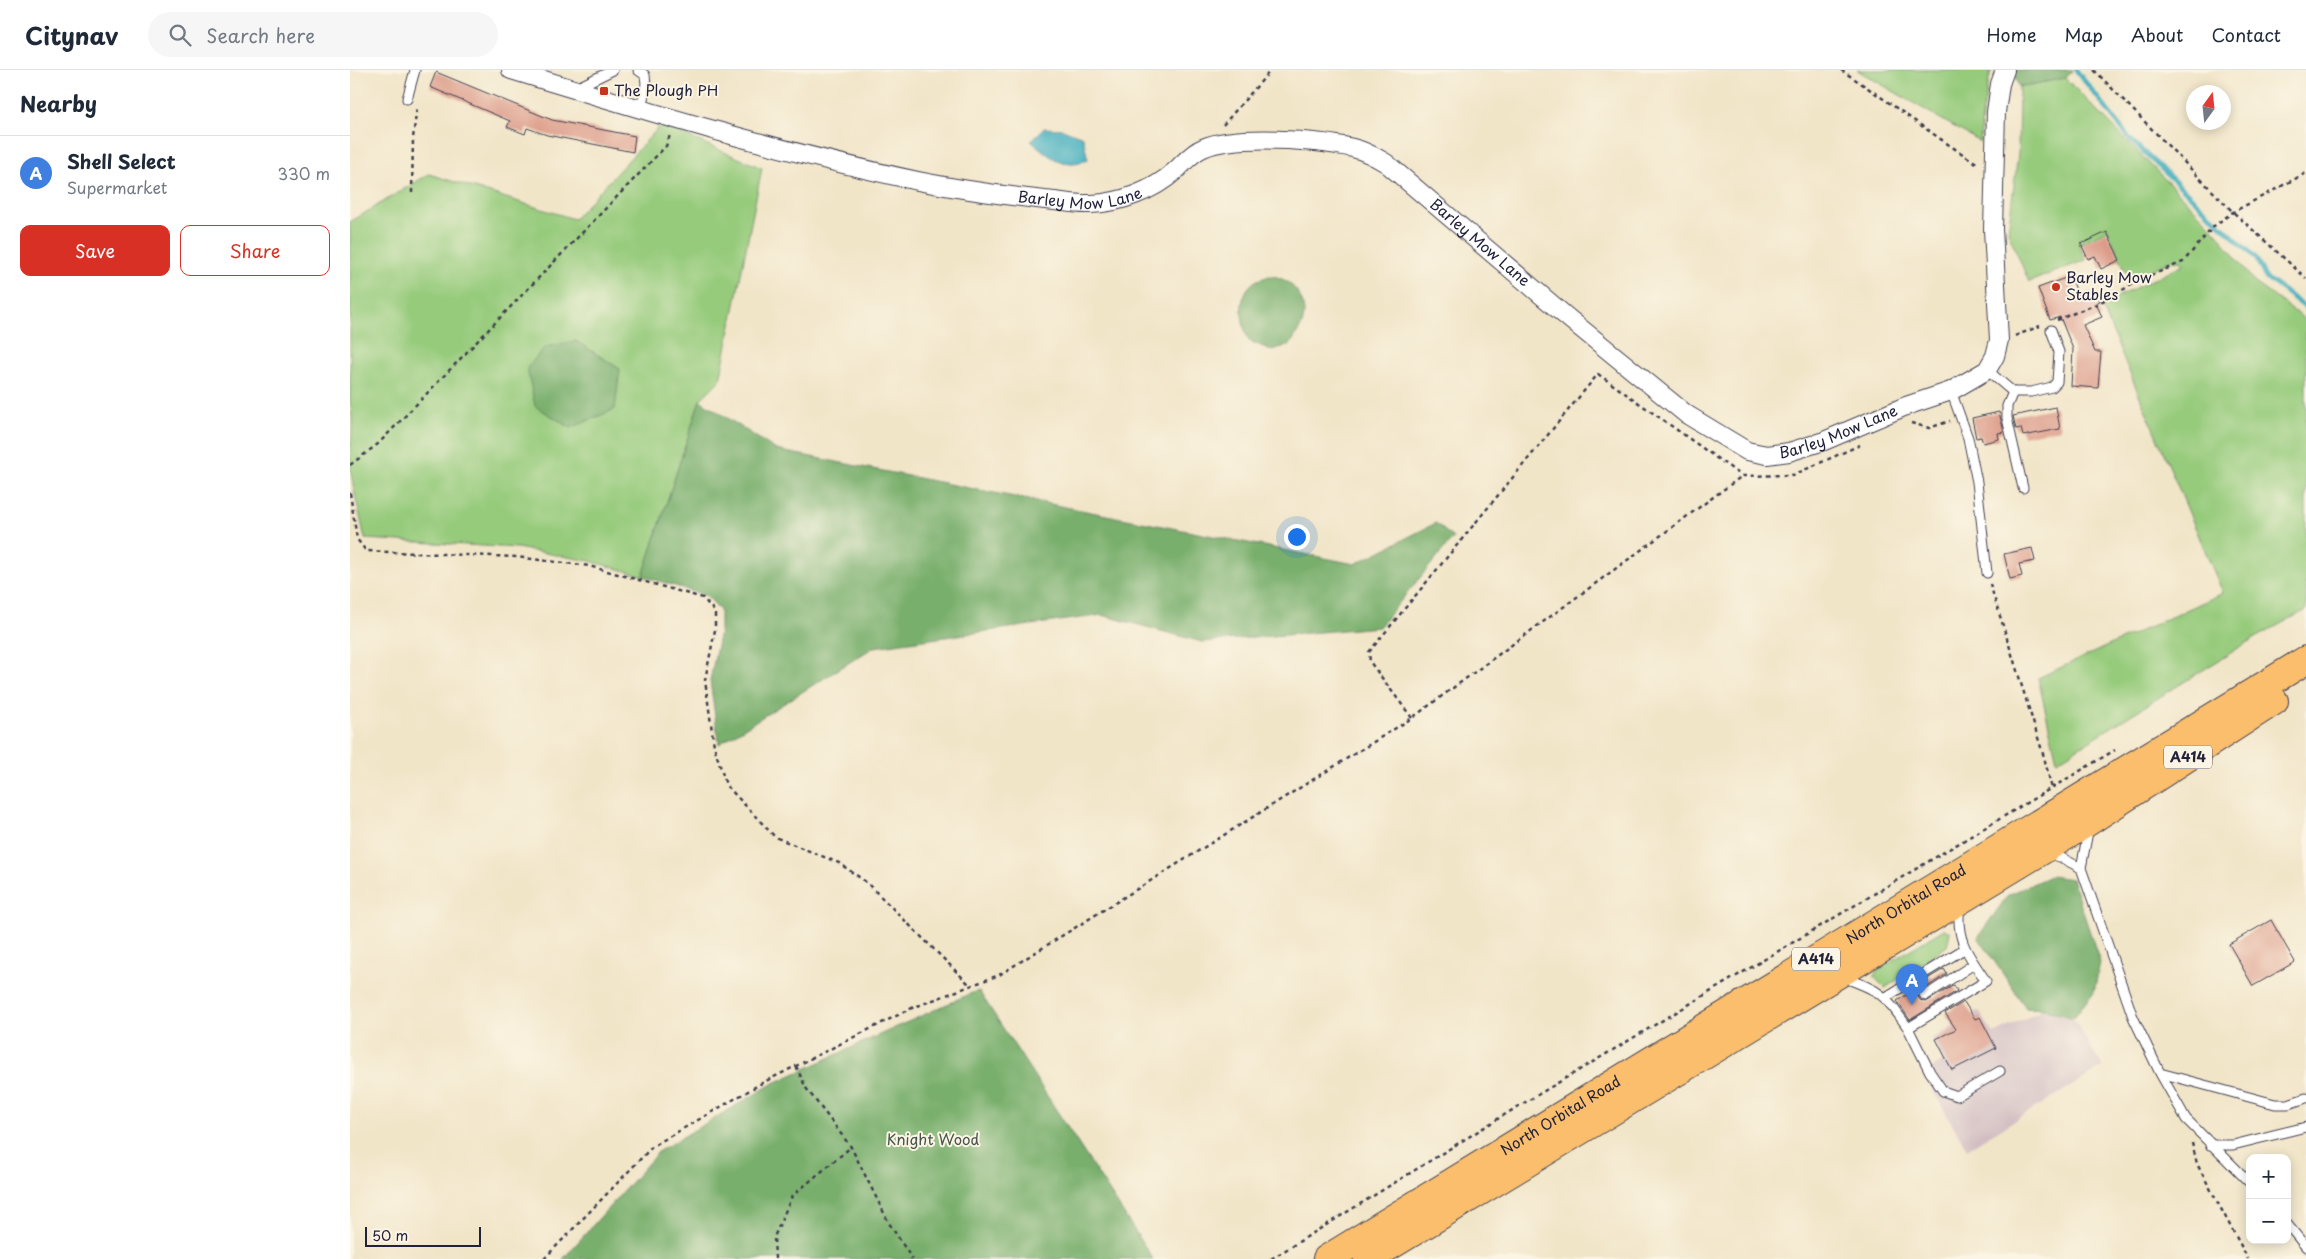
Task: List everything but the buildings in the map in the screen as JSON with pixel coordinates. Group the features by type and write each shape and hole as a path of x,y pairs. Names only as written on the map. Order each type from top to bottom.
{"highway":[{"name":"North Orbital Road","path":"1327,1259 2306,660"},
{"name":"North Orbital Road","path":"1368,1259 2038,852 2306,680"}],"street":[{"name":"Barley Mow Lane","path":"511,70 641,109 854,167 979,193 1090,204 1116,200 1139,193 1159,183 1187,158 1202,148 1220,143 1263,141 1328,144 1372,154 1386,163 1567,317 1686,414 1747,451 1767,455 1789,452 1824,441 1906,406 1952,391 1987,370"},
{"path":"1987,370 1995,356 1999,340 1994,229 1996,112 2000,84 2006,70"}],"lane":[{"path":"407,99 415,70"},
{"path":"574,89 613,70"},
{"path":"638,70 644,75 646,84 641,109"},
{"path":"1987,370 2013,392 2044,390 2052,387 2057,382 2059,352 2050,325"},
{"path":"1952,391 1968,438 1977,482 1987,573"},
{"path":"2013,392 2007,406 2007,418 2023,488"},
{"path":"2115,804 2088,832 2081,868 2133,1017 2160,1073 2186,1120 2246,1179"},
{"path":"2038,852 2060,857 2081,868"},
{"path":"1908,1028 1986,981 1964,949 1958,918 1961,899"},
{"path":"1886,997 1964,949"},
{"path":"1925,996 1974,964"},
{"path":"1837,975 1871,987 1886,997 1908,1028 1930,1072 1943,1091 1957,1096 2000,1071"},
{"path":"1915,979 1935,1012"},
{"path":"2160,1073 2275,1104 2288,1104 2306,1098"},
{"path":"2210,1145 2233,1145 2306,1126"},
{"path":"2291,1229 2306,1247"}],"path":[{"path":"1202,148 1271,70"},
{"path":"1841,70 1881,96 1933,136 1996,175"},
{"path":"2094,70 2233,212 2306,278"},
{"path":"412,193 413,138 418,104"},
{"path":"350,465 378,444 666,146 676,118"},
{"path":"1999,340 2050,325 2099,303 2142,279 2183,262 2214,226 2223,219 2306,173"},
{"path":"1412,718 1370,662 1369,652 1598,374 1742,476"},
{"path":"1904,426 1913,422 1929,428 1960,417"},
{"path":"544,1259 654,1146 762,1083 912,1008 999,975 1412,718 1742,476 1793,475 1862,445"},
{"path":"350,493 357,539 366,551 517,557 589,566 703,598 715,612 715,630 705,680 714,746 726,785 775,837 839,863 866,882 970,985"},
{"path":"1987,573 2044,757 2053,794"},
{"path":"1271,1259 1509,1112 2119,747"},
{"path":"796,1066 806,1088 851,1147 889,1223 912,1259"},
{"path":"2186,1120 2197,1164 2248,1259"},
{"path":"775,1259 774,1237 792,1196 851,1147"}],"shaded area":[{"path":"2044,1009 2073,1018 2103,1067 1967,1149 1923,1074 1944,1061 1932,1039 1979,1011 1994,1034"}],"green space":[{"path":"1857,70 1991,70 1982,116 1980,142"},
{"path":"2015,70 2073,70 2065,78 2019,87"},
{"path":"2065,78 2214,229 2254,282 2306,320 2306,610 2253,639 2057,761 2038,678 2223,593 2101,305 2184,264 2181,260 2172,261 2129,279 2108,230 2079,244 2086,260 2029,282 2008,232 2018,154 2019,87"},
{"path":"661,125 762,168 720,380 700,400 643,576 590,561 517,548 365,539 350,465 352,426 350,403 350,222 429,174 574,219"},
{"path":"1269,276 1285,280 1292,285 1301,299 1304,316 1301,327 1290,345 1271,350 1249,341 1242,318 1242,302 1248,288 1256,281"},
{"path":"576,341 620,369 615,409 571,428 535,406 527,368 545,347"},
{"path":"700,400 776,450 1355,564 1436,523 1453,538 1379,627 1202,642 1102,615 874,647 719,744 710,681 720,631 720,610 707,596 643,576"},
{"path":"2050,876 2072,879 2100,962 2094,992 2073,1018 2044,1009 2026,1008 1978,937 2008,895"},
{"path":"1944,929 1950,932 1947,946 1885,988 1874,977 1880,968"},
{"name":"Knight Wood","path":"979,991 1153,1259 563,1259 659,1151 772,1084"}],"water":[{"path":"1044,128 1063,129 1083,137 1088,160 1070,163 1056,160 1050,156 1031,141"}],"waterway":[{"path":"2076,70 2131,140 2256,258 2265,277 2306,308"}],"place":[{"name":"The Plough PH","path":"604,91"},
{"name":"Barley Mow Stables","path":"2056,287"},
{"name":"Shell Select","path":"1912,1005"}]}
